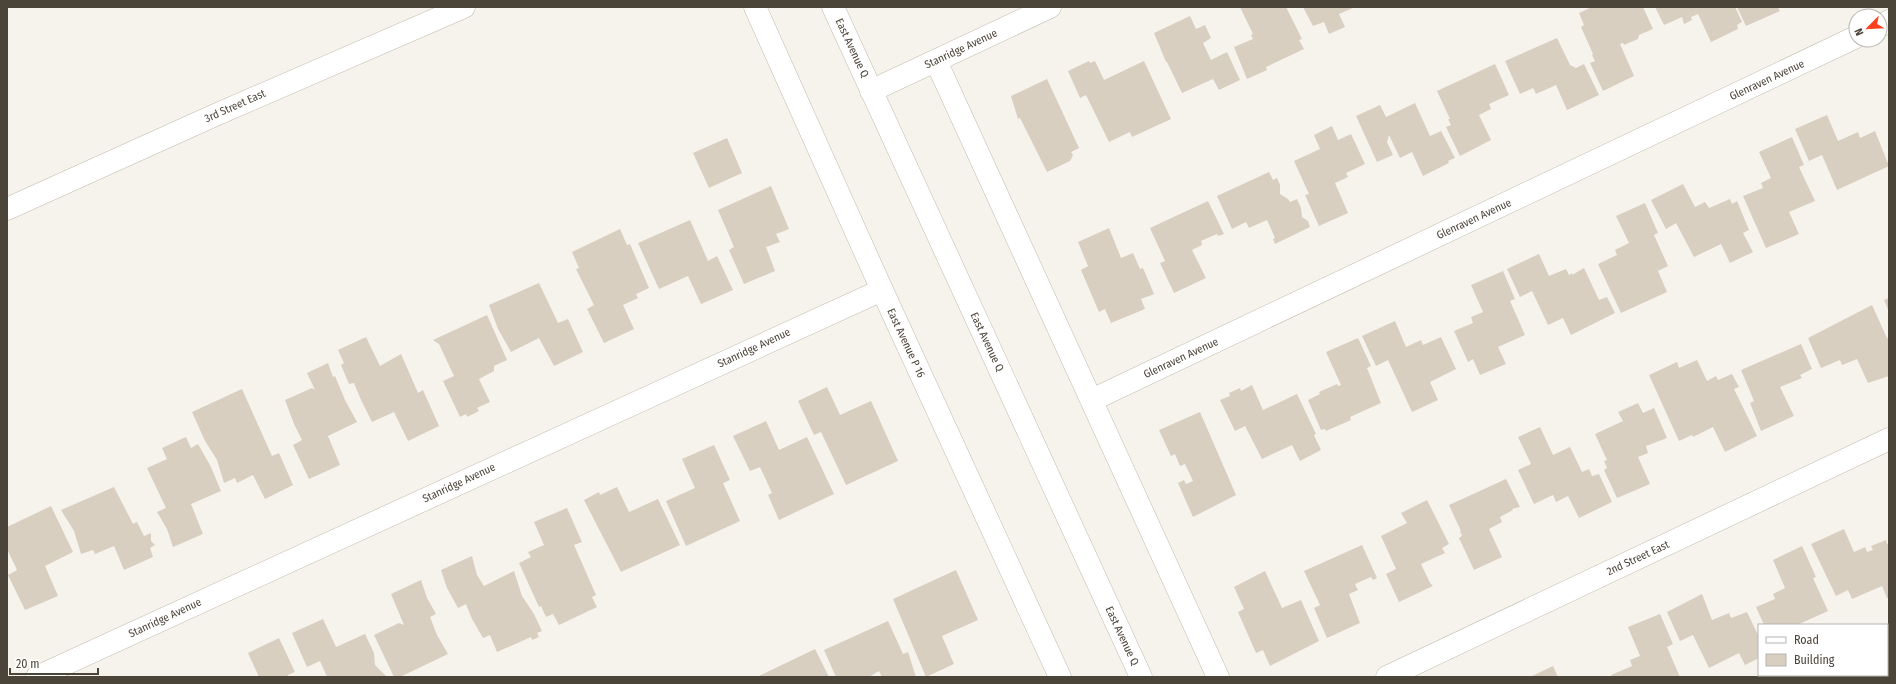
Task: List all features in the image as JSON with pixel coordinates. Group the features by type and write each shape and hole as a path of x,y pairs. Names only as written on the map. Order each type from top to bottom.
{"street":[{"name":"3rd Street East","path":"7,209 213,116 464,7"},
{"name":"East Avenue P 16","path":"755,7 882,290 1060,677"},
{"name":"East Avenue Q","path":"833,7 1141,677"},
{"name":"Stanridge Avenue","path":"871,90 1050,7"},
{"name":"Glenraven Avenue","path":"1092,400 1848,41"},
{"path":"936,61 1218,677"},
{"name":"Stanridge Avenue","path":"37,677 882,290"},
{"name":"2nd Street East","path":"1387,677 1889,439"}],"building":[{"path":"1240,7 1286,7 1302,39 1299,40 1304,49 1266,67 1267,70 1247,79 1234,47 1253,39 1251,35 1253,34"},
{"path":"1303,7 1355,7 1339,14 1345,27 1329,34 1324,22 1313,26"},
{"path":"1592,7 1643,7 1653,29 1639,35 1638,39 1624,45 1623,43 1620,44 1634,76 1603,91 1590,63 1595,61 1581,27 1584,25 1579,13"},
{"path":"1655,7 1735,7 1742,22 1737,25 1738,29 1711,42 1698,14 1691,17 1692,20 1684,24 1682,17 1664,25"},
{"path":"1737,7 1778,7 1780,11 1746,26"},
{"path":"1190,16 1196,29 1205,25 1211,38 1203,43 1211,60 1227,52 1240,80 1219,90 1213,79 1182,93 1166,62 1154,33"},
{"path":"1557,38 1570,65 1576,68 1584,64 1599,95 1567,110 1556,85 1536,94 1533,88 1520,94 1505,61"},
{"path":"1089,61 1090,63 1095,61 1104,80 1144,61 1171,119 1132,137 1130,132 1109,142 1086,95 1080,98 1068,71"},
{"path":"1495,64 1509,95 1489,104 1491,109 1479,115 1491,140 1460,156 1446,127 1451,125 1448,119 1450,119 1437,91"},
{"path":"1047,79 1079,148 1071,152 1073,155 1070,161 1047,172 1020,118 1018,119 1011,96"},
{"path":"1415,103 1430,136 1441,131 1455,158 1448,161 1449,163 1423,176 1412,152 1400,158 1389,135 1387,142 1393,155 1377,162 1356,116 1380,105 1386,117"},
{"path":"1827,115 1838,141 1858,132 1860,138 1875,131 1889,166 1837,190 1822,155 1809,161 1795,129"},
{"path":"1332,126 1338,140 1351,134 1365,164 1346,173 1348,177 1335,183 1348,213 1319,226 1305,195 1309,194 1294,161 1320,149 1314,135"},
{"path":"1792,137 1804,165 1799,167 1815,201 1789,212 1799,234 1766,248 1743,196 1763,188 1761,183 1771,178 1759,152"},
{"path":"727,138 742,173 709,188 693,153"},
{"path":"1269,172 1273,180 1277,178 1280,185 1280,194 1290,202 1297,199 1301,208 1302,217 1308,221 1310,227 1275,244 1273,239 1275,238 1267,220 1249,228 1246,222 1232,229 1217,196"},
{"path":"1683,184 1695,207 1705,202 1709,208 1730,199 1732,204 1737,201 1749,230 1743,233 1753,252 1730,263 1721,244 1694,257 1676,223 1666,229 1651,200"},
{"path":"771,186 789,229 776,234 780,242 766,247 775,271 744,284 729,250 734,247 718,210"},
{"path":"1208,201 1224,234 1218,236 1217,234 1201,241 1202,245 1192,250 1206,278 1174,293 1160,263 1165,261 1150,228"},
{"path":"1645,203 1658,233 1654,235 1668,266 1658,271 1667,292 1621,313 1598,264 1617,255 1615,250 1629,243 1616,216"},
{"path":"690,220 708,261 717,256 733,290 701,304 688,276 659,289 638,243"},
{"path":"1109,228 1121,258 1133,253 1140,269 1143,268 1154,294 1141,299 1145,309 1111,323 1105,309 1099,312 1081,270 1088,266 1078,242"},
{"path":"620,229 627,245 630,244 649,288 636,294 638,298 623,305 634,329 604,343 587,309 594,305 576,269 579,268 572,252"},
{"path":"1539,254 1549,276 1566,269 1569,275 1572,273 1572,275 1584,268 1599,300 1607,297 1615,313 1571,335 1563,318 1548,325 1532,291 1520,297 1507,269"},
{"path":"1503,271 1515,299 1510,301 1525,335 1498,347 1506,364 1480,375 1473,359 1468,362 1454,331 1473,323 1471,317 1483,312 1471,285"},
{"path":"539,283 558,323 568,319 583,352 554,366 539,338 511,352 498,329 489,305"},
{"path":"1889,298 1889,312 1884,300"},
{"path":"1872,305 1887,338 1889,338 1889,376 1868,383 1857,359 1842,365 1840,360 1821,368 1808,338"},
{"path":"487,315 507,360 494,366 494,371 479,379 490,402 477,408 479,411 467,417 466,414 460,417 443,381 454,376 439,344 433,340"},
{"path":"1395,321 1406,347 1421,340 1423,345 1441,337 1456,369 1430,382 1438,400 1412,412 1388,360 1376,366 1362,336"},
{"path":"366,337 380,366 401,354 418,393 423,390 439,426 408,441 394,412 372,422 354,383 349,384 341,365 344,363 338,350"},
{"path":"1358,338 1371,366 1367,368 1381,403 1350,417 1351,420 1326,431 1325,429 1321,430 1308,400 1320,394 1319,392 1337,384 1338,386 1341,385 1326,352"},
{"path":"1801,344 1812,369 1800,375 1802,378 1780,387 1794,416 1761,431 1750,403 1754,401 1741,370"},
{"path":"1697,360 1707,381 1716,376 1718,380 1732,374 1739,387 1734,389 1757,436 1725,452 1713,427 1693,437 1692,435 1679,441 1649,375 1677,362 1679,368"},
{"path":"328,363 333,377 335,376 345,400 357,422 328,436 340,465 309,479 293,445 302,440 285,400 312,388 315,390 307,373"},
{"path":"1252,385 1263,410 1297,394 1316,434 1314,435 1321,450 1300,461 1292,445 1262,459 1245,426 1235,431 1220,400 1230,396 1229,393 1240,388 1241,391"},
{"path":"827,387 840,415 871,401 898,461 846,485 821,432 814,435 798,401"},
{"path":"242,389 272,456 279,453 293,485 265,499 253,475 237,483 235,478 224,483 217,460 205,441 192,412"},
{"path":"1638,403 1643,413 1654,408 1667,438 1646,446 1648,453 1638,457 1650,484 1617,498 1604,470 1607,468 1604,461 1607,460 1595,434 1623,421 1618,412"},
{"path":"1200,412 1236,495 1193,517 1178,483 1184,480 1186,484 1193,481 1185,464 1180,466 1175,454 1171,456 1159,430"},
{"path":"766,421 779,450 807,437 834,494 779,520 768,495 772,493 760,467 750,471 733,436"},
{"path":"1540,427 1553,455 1570,447 1582,472 1589,469 1592,476 1599,474 1612,502 1579,518 1568,496 1556,502 1553,495 1534,504 1518,470 1531,464 1518,437"},
{"path":"186,437 191,448 198,444 211,467 221,491 191,504 203,534 173,547 167,529 157,512 166,508 147,468 167,459 162,448"},
{"path":"714,445 730,480 723,483 740,521 686,546 666,501 695,488 682,459"},
{"path":"1506,479 1520,507 1512,509 1513,510 1500,517 1502,522 1489,529 1502,557 1474,570 1459,538 1462,536 1461,531 1449,505"},
{"path":"114,487 133,524 137,522 144,536 151,533 151,541 155,545 150,548 153,557 124,570 114,546 95,554 93,550 81,554 74,531 61,510"},
{"path":"617,487 629,512 658,499 680,545 621,572 584,500 599,492 600,495"},
{"path":"1427,500 1449,544 1442,548 1445,553 1421,564 1433,586 1399,602 1386,574 1396,569 1381,536 1407,523 1401,513"},
{"path":"51,506 73,552 45,566 58,596 25,610 8,575 17,570 7,549 7,527"},
{"path":"567,508 582,542 574,545 596,595 592,597 597,607 559,625 553,614 546,617 541,606 539,607 519,563 531,557 528,552 544,545 534,522"},
{"path":"1844,529 1854,552 1865,547 1867,552 1873,550 1871,546 1886,540 1887,544 1889,543 1889,598 1887,598 1882,586 1852,599 1848,590 1836,596 1811,544"},
{"path":"1362,545 1377,578 1373,580 1371,577 1355,584 1358,590 1349,594 1360,623 1327,638 1314,608 1320,605 1304,571"},
{"path":"1802,546 1816,577 1813,578 1828,611 1799,624 1764,624 1756,607 1775,599 1773,594 1785,588 1773,560"},
{"path":"472,556 477,575 484,586 514,571 522,596 534,614 542,631 537,633 539,637 532,640 531,637 497,652 490,635 483,638 472,619 466,604 458,608 447,588 441,570"},
{"path":"956,570 978,620 942,636 954,664 926,677 893,599"},
{"path":"1265,571 1282,608 1301,600 1319,641 1270,666 1263,650 1256,653 1238,612 1244,609 1234,587"},
{"path":"421,580 427,598 436,614 430,617 437,635 448,654 400,677 394,677 374,635 399,623 404,625 391,594"},
{"path":"1702,594 1712,620 1729,613 1731,618 1747,612 1758,635 1758,658 1745,665 1739,653 1709,668 1693,635 1680,641 1667,612"},
{"path":"1660,614 1673,644 1667,647 1680,677 1612,677 1611,675 1632,666 1630,660 1640,656 1628,627"},
{"path":"323,619 336,647 365,634 374,653 375,665 387,677 327,677 320,661 307,667 292,633"},
{"path":"888,621 903,654 908,652 916,677 882,677 879,671 869,677 836,677 824,650"},
{"path":"279,638 295,672 288,675 288,677 259,677 248,653"},
{"path":"815,649 829,677 757,677"},
{"path":"1553,666 1558,677 1530,677"}]}
